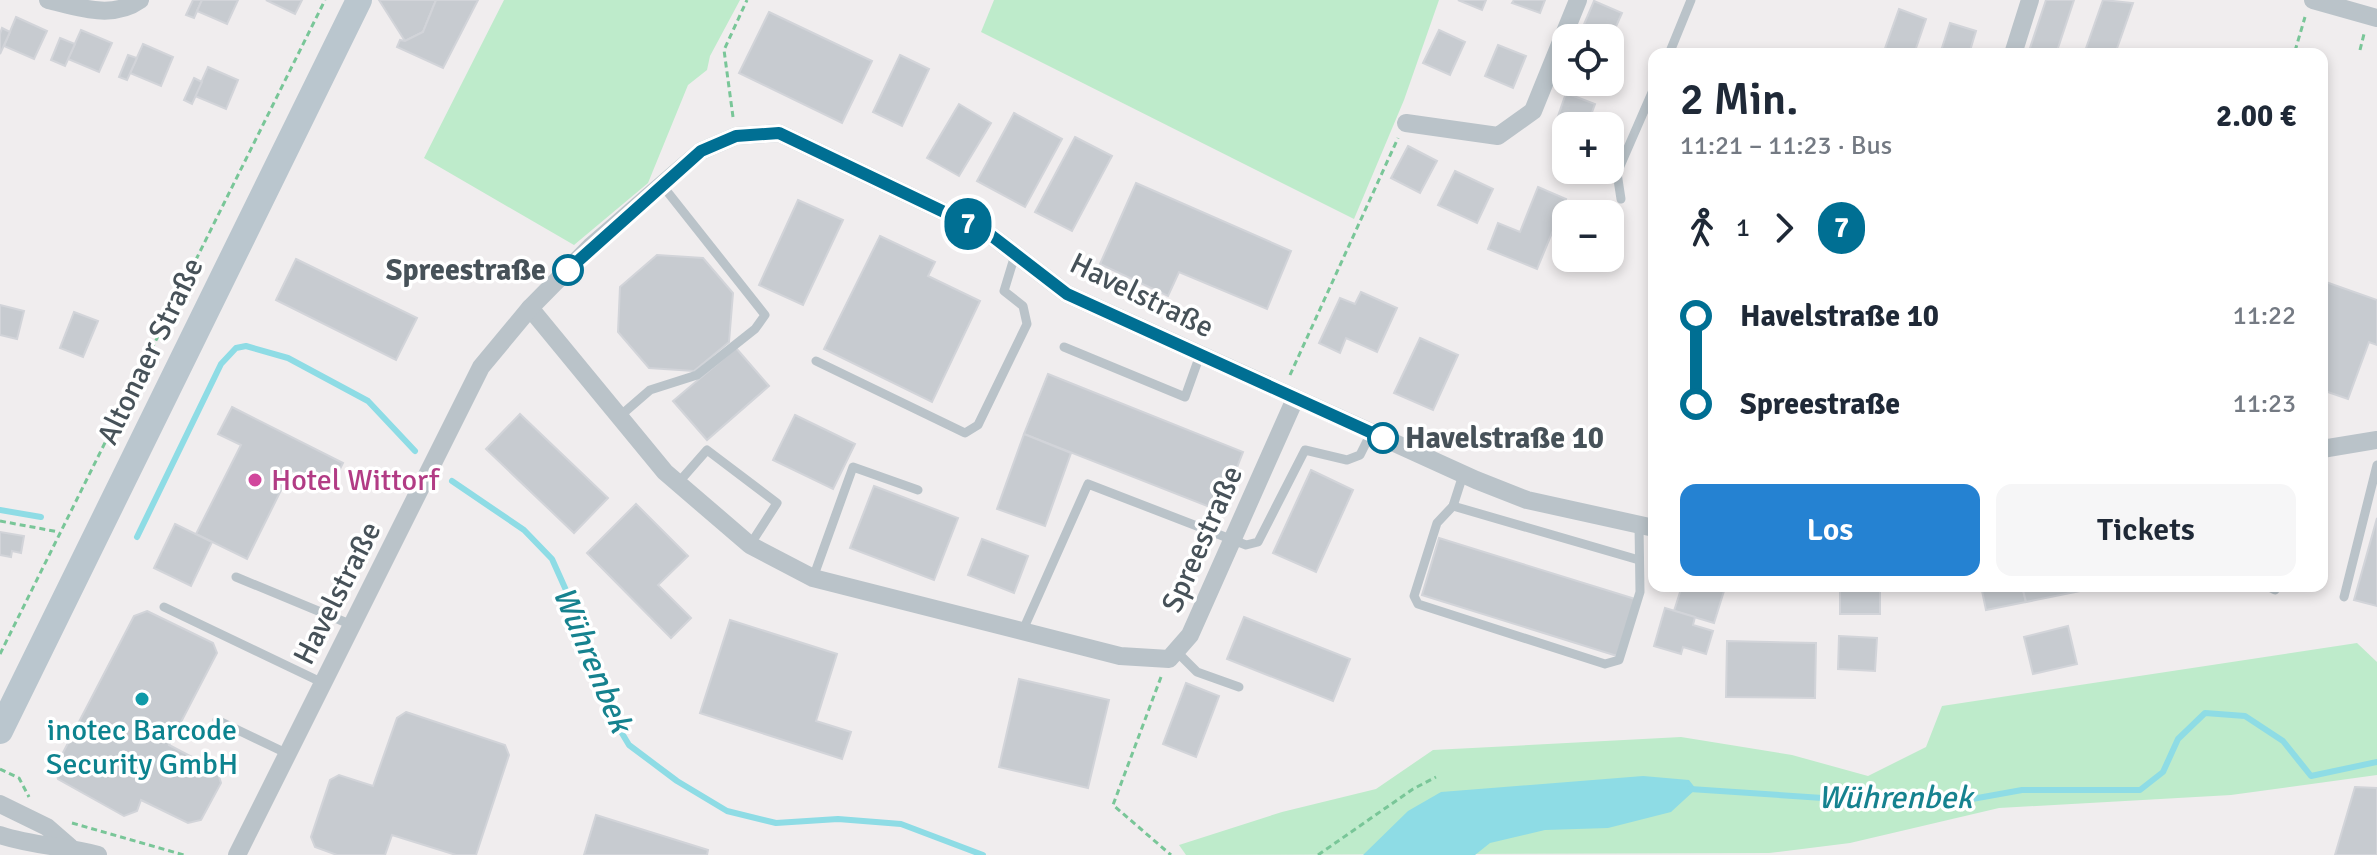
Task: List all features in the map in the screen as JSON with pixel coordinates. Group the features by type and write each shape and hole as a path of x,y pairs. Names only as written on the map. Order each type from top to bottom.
{"main road":[{"name":"Altonaer Straße","path":"0,731 359,0"}],"street":[{"path":"48,0 105,12 124,9 140,0"},
{"path":"1406,123 1498,136 1533,111 1578,0"},
{"path":"2015,48 2030,0"},
{"path":"2309,6 2377,18"},
{"name":"Havelstraße","path":"237,855 481,367 530,308 591,246 701,151 736,136 779,133 988,233 1067,294 1463,475 1527,500 1646,526"},
{"name":"Spreestraße","path":"530,308 678,483 750,545 813,578 1120,656 1172,655 1190,635 1233,538 1288,396"},
{"path":"2328,448 2377,440"},
{"path":"0,804 47,827 70,847"},
{"path":"5,840 41,847 70,847 98,855"}],"lane":[{"path":"1671,48 1691,0"},
{"path":"1621,199 1617,173 1648,102"},
{"path":"620,416 650,390 697,375 755,329 765,315 662,185"},
{"path":"816,361 965,433 978,425 1027,324 1023,306 1004,291 1015,255"},
{"path":"1064,347 1185,397 1200,355"},
{"path":"1023,630 1088,484 1246,545 1258,542 1305,450 1347,460 1360,455 1371,433"},
{"path":"678,483 707,450 777,503 750,545"},
{"path":"2344,597 2377,465"},
{"path":"813,578 853,467 918,490"},
{"path":"1463,475 1453,506 1437,523 1414,596 1418,604 1605,664 1619,660 1640,592 1639,560 1646,526"},
{"path":"1453,506 1639,560"},
{"path":"236,577 352,625"},
{"path":"164,607 323,683"},
{"path":"1172,655 1197,672 1239,687"},
{"path":"217,720 288,754"}],"path":[{"path":"0,654 325,0"},
{"path":"736,136 724,50 747,0"},
{"path":"2296,48 2309,6"},
{"path":"1288,396 1406,123"},
{"path":"0,521 59,532"},
{"path":"1171,855 1113,805 1172,655"},
{"path":"0,769 19,778 35,807"},
{"path":"1318,855 1413,789 1436,777"},
{"path":"68,822 184,855"}],"green space":[{"path":"504,0 740,0 710,56 707,70 688,85 648,183 574,245 424,158"},
{"path":"994,0 1439,0 1404,100 1354,219 981,32"},
{"path":"2357,643 2377,662 2377,775 2231,795 1999,808 1850,843 1769,853 1186,855 1179,845 1282,812 1376,789 1433,750 1681,737 1792,755 1868,776 1926,747 1942,706"}],"water":[{"path":"1643,776 1689,780 1696,789 1671,812 1608,828 1545,830 1490,843 1475,855 1363,855 1408,811 1441,792"}],"building":[{"path":"193,0 202,0 194,18 186,15"},
{"path":"202,0 238,0 227,24 197,11"},
{"path":"266,0 302,0 295,14"},
{"path":"379,0 436,0 423,32 405,41"},
{"path":"436,0 478,0 443,68 397,47 400,40 405,41 423,32"},
{"path":"1458,0 1486,0 1482,10"},
{"path":"1514,0 1545,0 1540,13 1512,3"},
{"path":"2046,0 2074,0 2058,48 2030,48"},
{"path":"2103,0 2133,3 2117,48 2086,48"},
{"path":"1594,1 1622,13 1617,24 1584,24"},
{"path":"1899,9 1926,19 1916,48 1885,48"},
{"path":"769,12 872,61 842,123 739,73"},
{"path":"16,17 47,31 34,59 4,46"},
{"path":"1950,23 1976,31 1971,48 1942,48"},
{"path":"2,28 10,32 0,54 0,34"},
{"path":"81,30 112,43 99,72 68,59"},
{"path":"1439,30 1465,42 1450,75 1423,63"},
{"path":"60,38 75,44 65,66 51,60"},
{"path":"143,44 173,57 161,86 130,73"},
{"path":"1498,45 1526,56 1513,88 1485,76"},
{"path":"128,55 137,58 127,80 119,77"},
{"path":"900,55 929,69 902,126 873,112"},
{"path":"208,67 238,80 226,109 195,96"},
{"path":"194,78 202,82 192,104 184,100"},
{"path":"1565,96 1595,104 1592,112 1559,112"},
{"path":"959,104 991,123 959,176 927,158"},
{"path":"1014,113 1062,139 1025,207 977,181"},
{"path":"1075,137 1112,156 1072,231 1035,212"},
{"path":"1408,146 1437,161 1420,193 1391,178"},
{"path":"1455,171 1493,189 1477,223 1438,205"},
{"path":"1136,183 1291,251 1267,309 1179,272 1168,296 1100,264"},
{"path":"1538,187 1566,199 1552,200 1552,233 1537,269 1488,249 1498,223 1520,232"},
{"path":"798,200 843,220 803,305 759,285"},
{"path":"880,236 935,262 928,276 980,301 932,402 824,349"},
{"path":"657,255 703,258 733,293 729,342 694,371 649,368 618,332 620,287"},
{"path":"296,259 417,318 396,360 276,300"},
{"path":"2328,283 2377,300 2377,345 2369,342 2348,399 2328,392"},
{"path":"1361,292 1397,308 1377,352 1346,338 1340,353 1319,343 1340,298 1355,304"},
{"path":"0,305 24,311 17,339 0,335"},
{"path":"74,312 98,321 83,357 60,348"},
{"path":"1420,338 1458,355 1433,410 1394,393"},
{"path":"736,348 769,386 707,440 673,401"},
{"path":"1048,374 1243,452 1220,511 1024,434"},
{"name":"Hotel Wittorf","path":"232,407 343,463 330,489 291,470 247,559 196,534 241,445 218,434"},
{"path":"520,414 608,498 574,533 486,449"},
{"path":"795,415 855,444 833,489 773,460"},
{"path":"1024,434 1071,453 1045,526 997,509"},
{"path":"1311,470 1353,490 1316,572 1273,553"},
{"path":"874,486 958,518 934,580 850,548"},
{"path":"636,504 688,556 658,585 691,618 671,638 587,553"},
{"path":"2377,518 2377,606 2354,600"},
{"path":"175,524 212,542 191,586 154,568"},
{"path":"0,532 24,536 21,553 12,551 11,557 0,555"},
{"path":"1439,538 1635,599 1617,656 1422,595"},
{"path":"982,539 1028,556 1014,593 968,575"},
{"path":"1680,592 1724,592 1714,623 1674,611"},
{"path":"1840,592 1880,592 1880,614 1840,614"},
{"path":"1982,592 2024,592 2026,602 1986,610"},
{"path":"2024,592 2075,592 2026,602"},
{"path":"1665,608 1695,617 1693,625 1713,631 1706,654 1683,647 1681,654 1654,646"},
{"name":"inotec Barcode Security GmbH","path":"147,611 213,643 217,653 169,745 217,770 221,783 201,820 188,823 141,800 137,811 124,816 58,779 55,768 134,616"},
{"path":"1244,617 1350,659 1333,701 1227,659"},
{"path":"730,620 837,654 816,721 851,732 842,759 700,713"},
{"path":"2068,626 2077,664 2033,674 2024,637"},
{"path":"1839,636 1877,638 1875,671 1838,669"},
{"path":"1727,641 1816,643 1815,698 1726,697"},
{"path":"1019,679 1109,700 1088,788 999,767"},
{"path":"1186,683 1219,696 1196,757 1163,744"},
{"path":"406,712 505,745 509,755 476,855 456,855 392,835 385,855 337,855 315,847 311,837 330,780 339,775 373,786 397,718"},
{"path":"2355,787 2377,788 2377,855 2335,855"},
{"path":"596,815 708,850 707,855 584,855"}],"waterway":[{"name":"Wührenbek","path":"137,537 221,364 236,348 246,346 288,358 368,401 415,451"},
{"name":"Wührenbek","path":"452,481 524,530 552,559 574,608 608,710 629,745 677,781 727,811 776,823 838,819 901,824 983,855"},
{"name":"Wührenbek","path":"0,510 41,517"},
{"name":"Wührenbek","path":"1690,789 1897,803 1961,801 2022,790 2140,790 2163,772 2178,739 2205,713 2245,716 2283,741 2311,776 2377,762"}],"bus line":[{"name":"7","path":"568,270 591,246 701,151 736,136 779,133 988,233 1067,294 1383,438"}],"place":[{"name":"Spreestraße","path":"568,270"},
{"name":"Havelstraße 10","path":"1383,438"},
{"name":"Hotel Wittorf","path":"255,480"},
{"name":"inotec Barcode Security GmbH","path":"142,699"}]}
